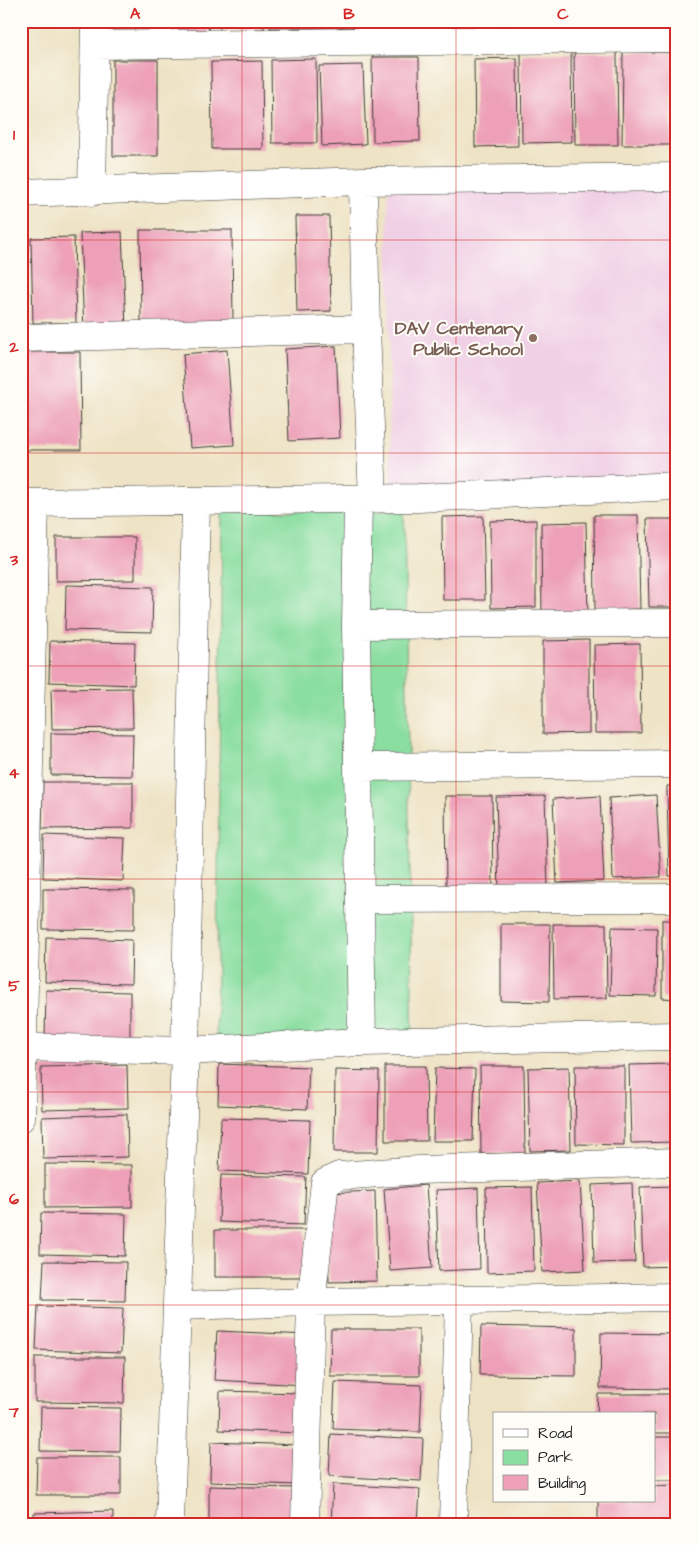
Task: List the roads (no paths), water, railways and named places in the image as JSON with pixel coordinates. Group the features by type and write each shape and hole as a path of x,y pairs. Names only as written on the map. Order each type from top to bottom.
{"street":[{"path":"92,192 96,33 677,38"},
{"path":"21,193 363,181 677,177"},
{"path":"362,1042 356,625 366,499 366,330 363,181"},
{"path":"21,338 366,330"},
{"path":"21,1118 28,503 366,499 677,486"},
{"path":"170,1524 185,1051 196,502"},
{"path":"356,625 677,623"},
{"path":"358,767 677,764"},
{"path":"361,898 677,898"},
{"path":"22,1047 185,1051 362,1042 677,1036"},
{"path":"306,1524 311,1302 325,1183 339,1176 418,1170 677,1162"},
{"path":"178,1306 311,1302 677,1297"},
{"path":"453,1524 459,1301"}],"place":[{"name":"DAV Centenary Public School","path":"533,338"}]}
